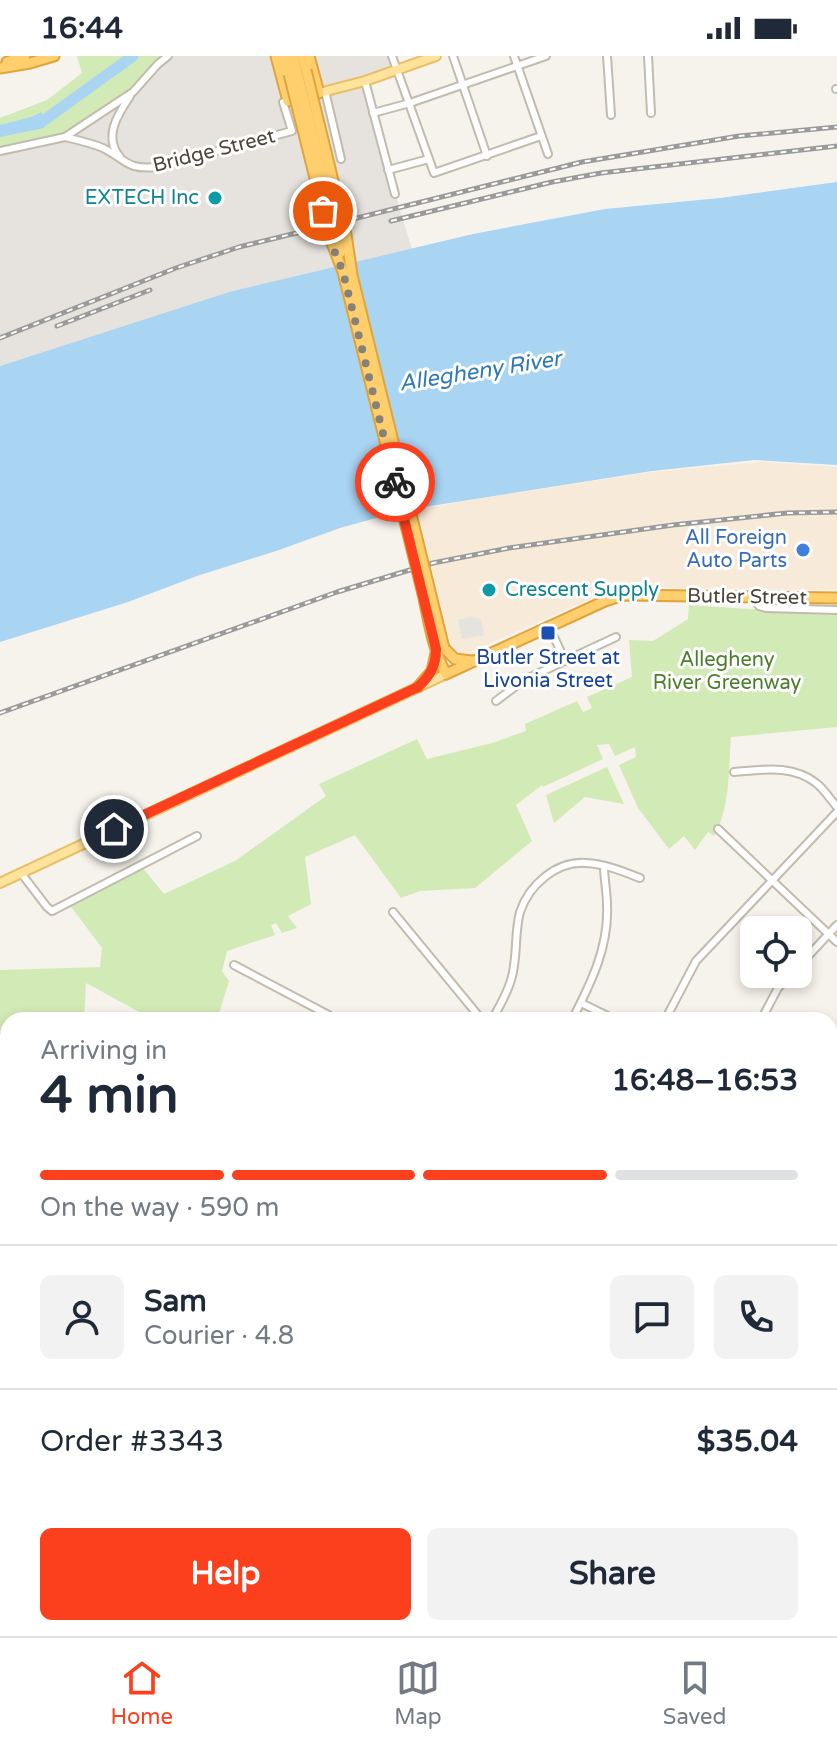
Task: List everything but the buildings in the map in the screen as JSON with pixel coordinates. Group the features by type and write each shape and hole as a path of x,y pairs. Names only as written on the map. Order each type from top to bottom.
{"highway":[{"path":"0,66 25,56"},
{"path":"0,66 30,63 54,56"},
{"path":"276,56 286,102"},
{"path":"284,56 298,72 446,674"},
{"path":"293,56 346,234 347,274"},
{"path":"302,56 298,72 330,238 347,274"},
{"path":"309,56 322,92"},
{"name":"Butler Street","path":"446,674 623,595 837,598"},
{"path":"442,656 463,661 476,660"},
{"path":"418,687 442,656"}],"main road":[{"path":"286,102 365,81 436,56"},
{"name":"Butler Street","path":"0,883 446,674"}],"street":[{"path":"125,163 115,152 113,142 116,116 133,92 168,56"},
{"path":"392,56 434,173 541,136"},
{"path":"453,56 487,156"},
{"path":"514,56 548,154"},
{"path":"373,113 546,56"},
{"path":"607,56 611,115"},
{"path":"648,56 651,113"},
{"path":"365,81 395,194"},
{"path":"0,151 65,137 133,92"},
{"path":"322,92 341,159"},
{"name":"Bridge Street","path":"65,137 105,149 140,169 157,167 292,131 286,102"},
{"path":"388,170 429,159"},
{"path":"752,597 759,606 766,608 837,610"},
{"path":"549,626 565,661"},
{"path":"496,701 518,683 616,637"},
{"path":"669,1012 696,961 837,810 817,784 792,771 734,772"},
{"path":"718,829 837,942"},
{"path":"21,873 52,911 197,836"},
{"path":"496,1012 510,984 516,962 519,915 534,886 547,875 575,863 619,869 640,878"},
{"path":"576,1012 604,946 607,903 604,866"},
{"path":"393,912 475,1012"},
{"path":"812,952 837,925"},
{"path":"234,965 322,1011"},
{"path":"765,1012 778,988"},
{"path":"581,1003 600,1012"}],"shaded area":[{"path":"157,56 392,56 397,69 365,80 412,249 229,292 0,366 0,148"},
{"path":"761,462 837,467 837,590 624,587 587,600 468,653 460,653 451,646 417,510 652,472"},
{"path":"470,617 481,619 484,635 462,639 458,620"}],"green space":[{"path":"77,56 168,56 133,92 65,137 0,151 0,118 47,100 82,73"},
{"name":"Allegheny River Greenway","path":"689,605 794,612 837,611 837,727 731,737 723,813 714,836 708,832 695,850 684,836 669,849 638,808 619,765 636,757 635,747 615,756 609,744 597,745 603,759 542,785 516,805 532,841 475,888 420,891 401,898 355,835 305,857 311,904 288,916 297,928 282,933 276,923 271,925 275,935 227,951 222,971 229,981 219,1012 139,1012 86,983 84,1012 0,1012 0,970 100,967 102,948 69,904 142,867 164,894 235,861 326,796 319,784 417,739 427,759 526,731 525,724 577,701 583,712 592,708 587,697 632,677 629,640 653,641 688,619"},
{"path":"607,767 624,804 585,797 554,823 546,795"}],"water":[{"path":"42,112 44,128 0,137 0,125"},
{"name":"Allegheny River","path":"837,182 837,465 754,460 652,471 405,510 340,528 128,602 0,642 0,366 229,292 473,234 605,209"}],"waterway":[{"path":"31,123 43,121 133,56"}],"railway":[{"path":"0,338 176,268 239,247 582,162 739,136 837,127"},
{"path":"391,221 601,173 837,146"},
{"path":"57,326 150,290"},
{"path":"0,713 337,592 433,563 509,548 673,525 787,513 837,512"}],"way so far":[{"path":"323,211 343,272 395,482"}],"place":[{"name":"EXTECH Inc","path":"215,198"},
{"name":"All Foreign Auto Parts","path":"803,550"},
{"name":"Crescent Supply","path":"489,590"},
{"name":"Butler Street at Livonia Street","path":"548,633"}],"route":[{"path":"114,829 418,687 426,679 434,667 436,649 395,482"}]}
